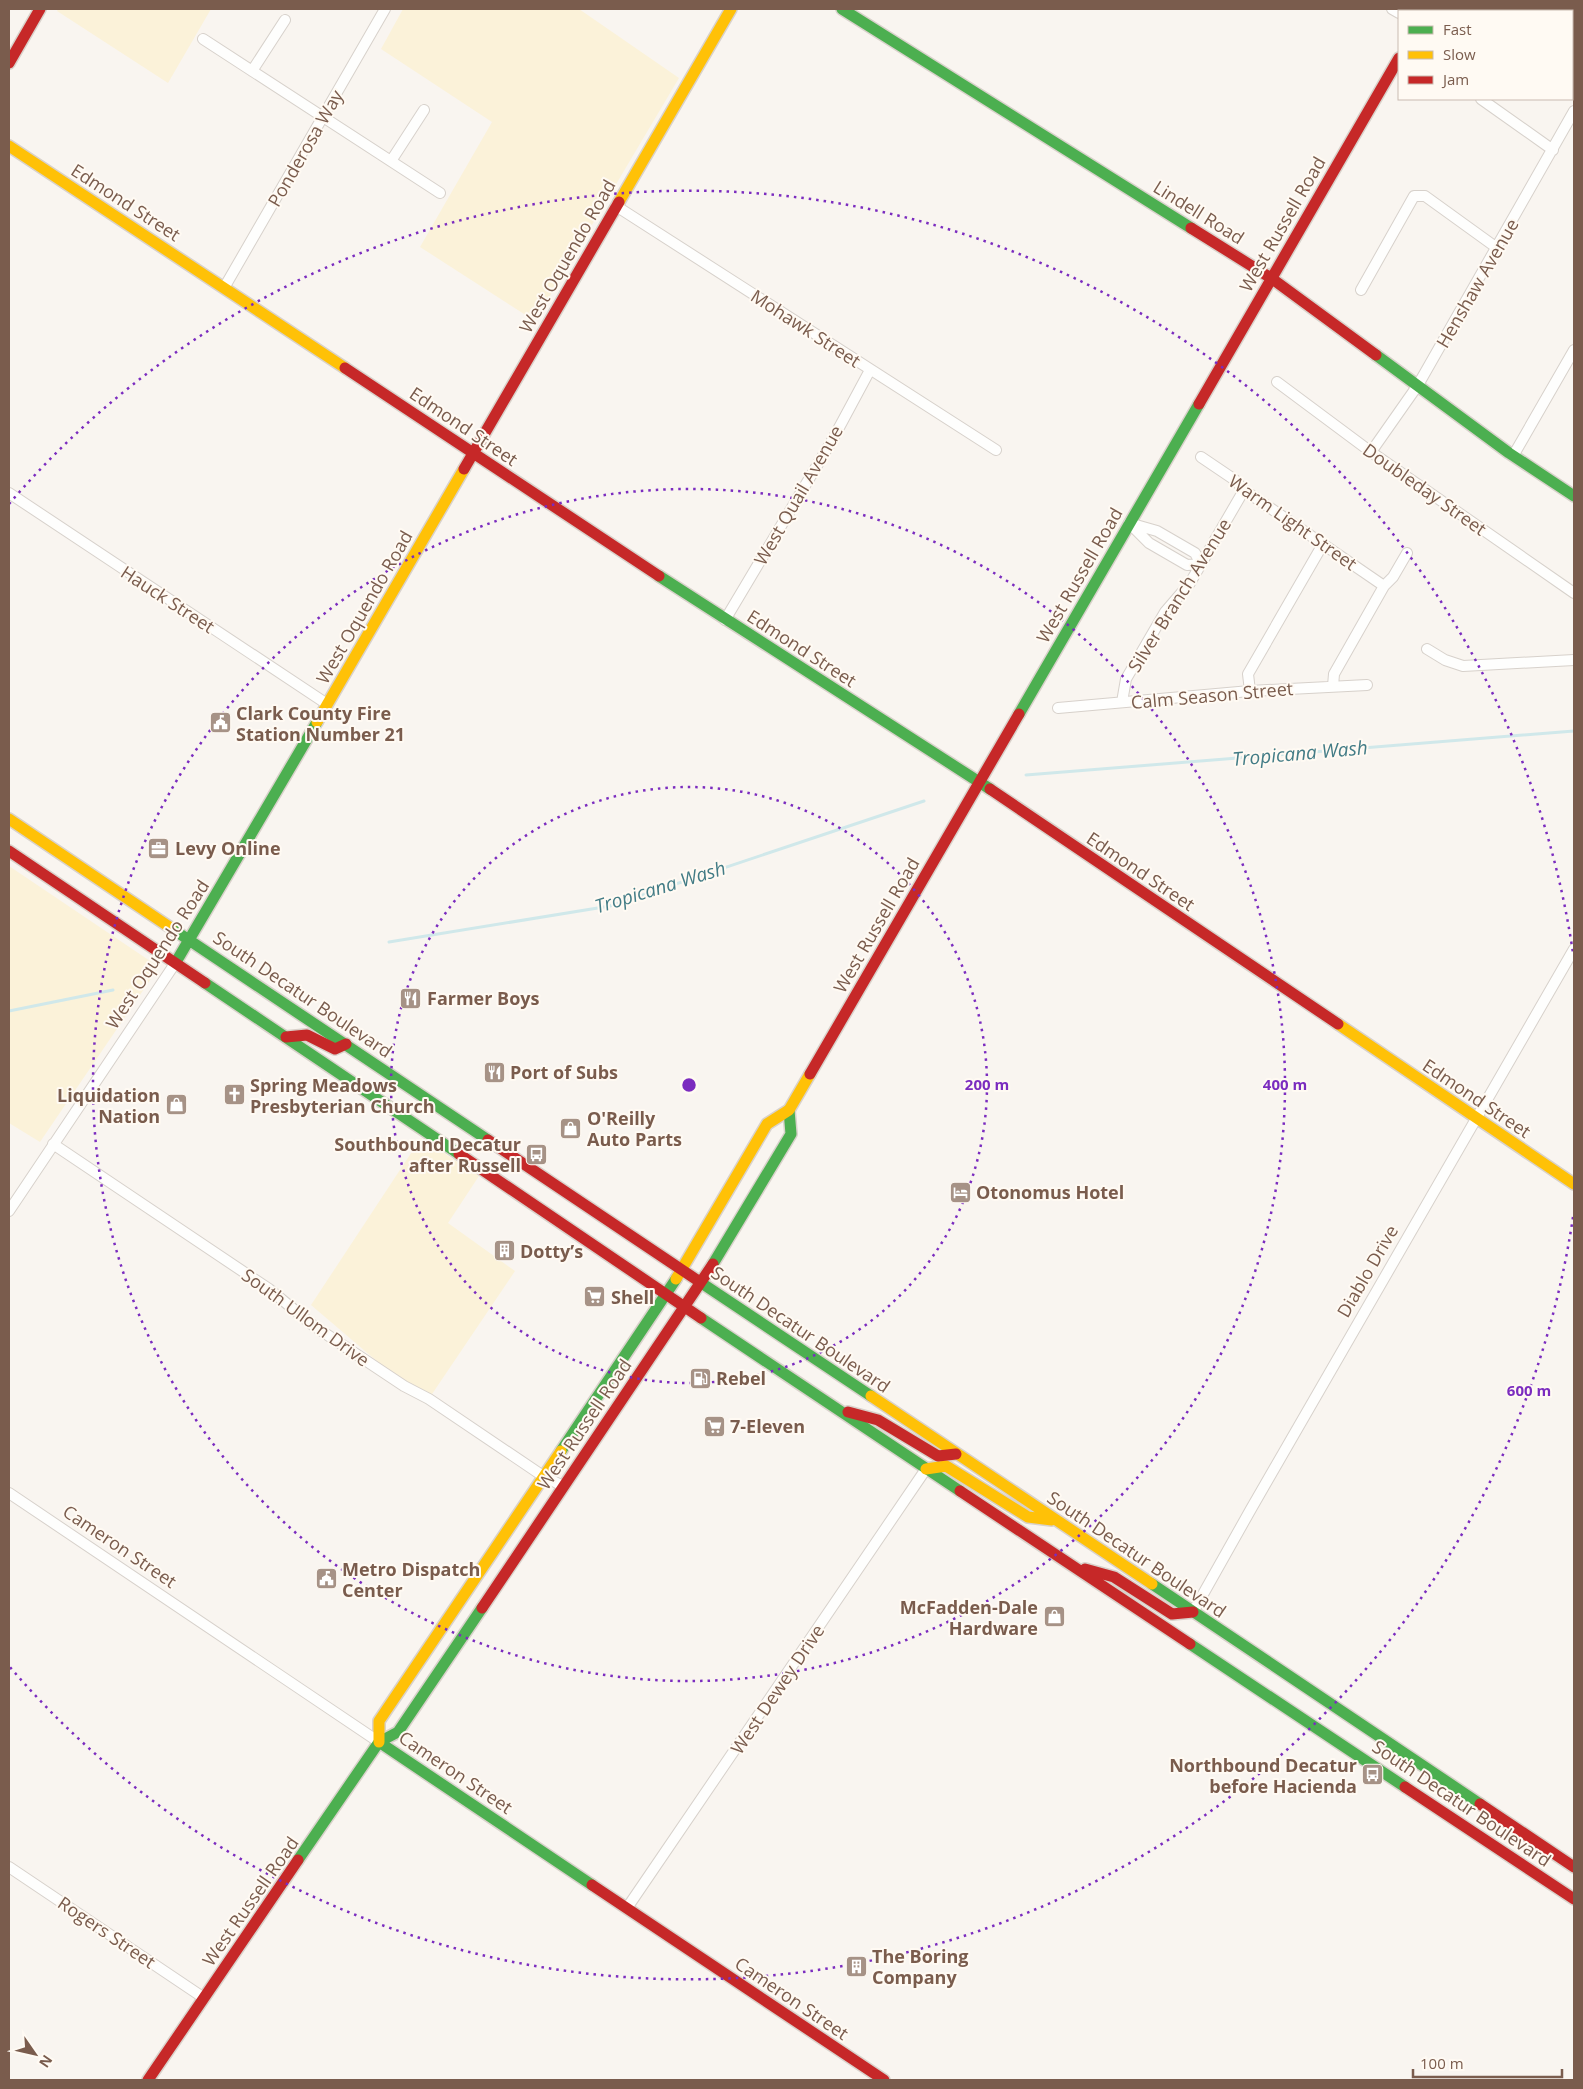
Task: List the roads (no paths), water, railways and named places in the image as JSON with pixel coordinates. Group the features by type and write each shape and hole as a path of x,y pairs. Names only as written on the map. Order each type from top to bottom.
{"main road":[{"path":"9,63 40,9"},
{"name":"West Oquendo Road","path":"176,962 730,9"},
{"name":"Lindell Road","path":"842,9 1271,278 1513,456 1574,496"},
{"name":"West Russell Road","path":"379,1742 379,1722 543,1476 667,1296 767,1124 789,1110 1398,60"},
{"name":"Edmond Street","path":"9,146 725,620 979,782 1475,1119 1574,1184"},
{"name":"South Decatur Boulevard","path":"9,819 1574,1867"},
{"name":"South Decatur Boulevard","path":"9,851 834,1408 1574,1899"},
{"path":"286,1037 308,1035 334,1050 346,1044"},
{"name":"West Russell Road","path":"148,2080 379,1742 398,1732 701,1283 791,1134 789,1110"},
{"path":"834,1408 878,1420 938,1456 956,1454"},
{"path":"926,1469 946,1466 1028,1517 1055,1520"},
{"path":"1072,1565 1114,1577 1172,1614 1193,1612"},
{"name":"Cameron Street","path":"379,1742 879,2079"}],"street":[{"name":"Ponderosa Way","path":"224,288 385,9"},
{"path":"252,71 285,20"},
{"path":"203,39 440,193"},
{"path":"1482,100 1553,150"},
{"path":"391,161 424,110"},
{"name":"Henshaw Avenue","path":"1371,452 1418,385 1574,110"},
{"path":"1361,290 1414,196 1425,196 1497,248"},
{"name":"Mohawk Street","path":"616,206 996,450"},
{"path":"1513,456 1574,350"},
{"name":"West Quail Avenue","path":"725,620 834,437 870,370"},
{"name":"Doubleday Street","path":"1277,382 1371,452 1574,594"},
{"name":"Warm Light Street","path":"1201,457 1235,480 1244,490 1384,586"},
{"name":"Silver Branch Avenue","path":"1122,702 1126,679 1165,612 1190,583 1244,490"},
{"name":"Hauck Street","path":"9,493 327,704"},
{"path":"1129,523 1157,531 1195,553 1201,564 1187,565 1149,543 1129,523"},
{"path":"1250,691 1248,674 1323,544"},
{"path":"1333,686 1334,674 1384,586 1393,577 1407,553"},
{"path":"1427,649 1445,660 1463,666 1574,660"},
{"name":"Calm Season Street","path":"1058,708 1250,691 1367,685"},
{"name":"Diablo Drive","path":"1193,1612 1250,1509 1574,949"},
{"name":"West Oquendo Road","path":"9,1211 176,962"},
{"name":"South Ullom Drive","path":"53,1144 269,1290 314,1326 404,1386 430,1399 543,1476 563,1486"},
{"name":"West Dewey Drive","path":"627,1908 926,1469"},
{"name":"Cameron Street","path":"9,1493 379,1742"},
{"name":"Rogers Street","path":"9,1867 204,1998"}],"waterway":[{"name":"Tropicana Wash","path":"1026,775 1574,731"},
{"name":"Tropicana Wash","path":"389,942 610,906 924,801"},
{"path":"9,1011 113,990"}],"place":[{"name":"Clark County Fire Station Number 21","path":"220,723"},
{"name":"Levy Online","path":"159,848"},
{"name":"Farmer Boys","path":"411,998"},
{"name":"Port of Subs","path":"494,1072"},
{"name":"Spring Meadows Presbyterian Church","path":"234,1095"},
{"name":"Liquidation Nation","path":"176,1105"},
{"name":"O'Reilly Auto Parts","path":"571,1128"},
{"name":"Southbound Decatur after Russell","path":"537,1154"},
{"name":"Otonomus Hotel","path":"960,1192"},
{"name":"Dotty’s","path":"504,1251"},
{"name":"Shell","path":"595,1297"},
{"name":"Rebel","path":"700,1378"},
{"name":"7-Eleven","path":"714,1426"},
{"name":"Metro Dispatch Center","path":"326,1579"},
{"name":"McFadden-Dale Hardware","path":"1054,1617"},
{"name":"Northbound Decatur before Hacienda","path":"1373,1775"},
{"name":"The Boring Company","path":"856,1966"}]}
